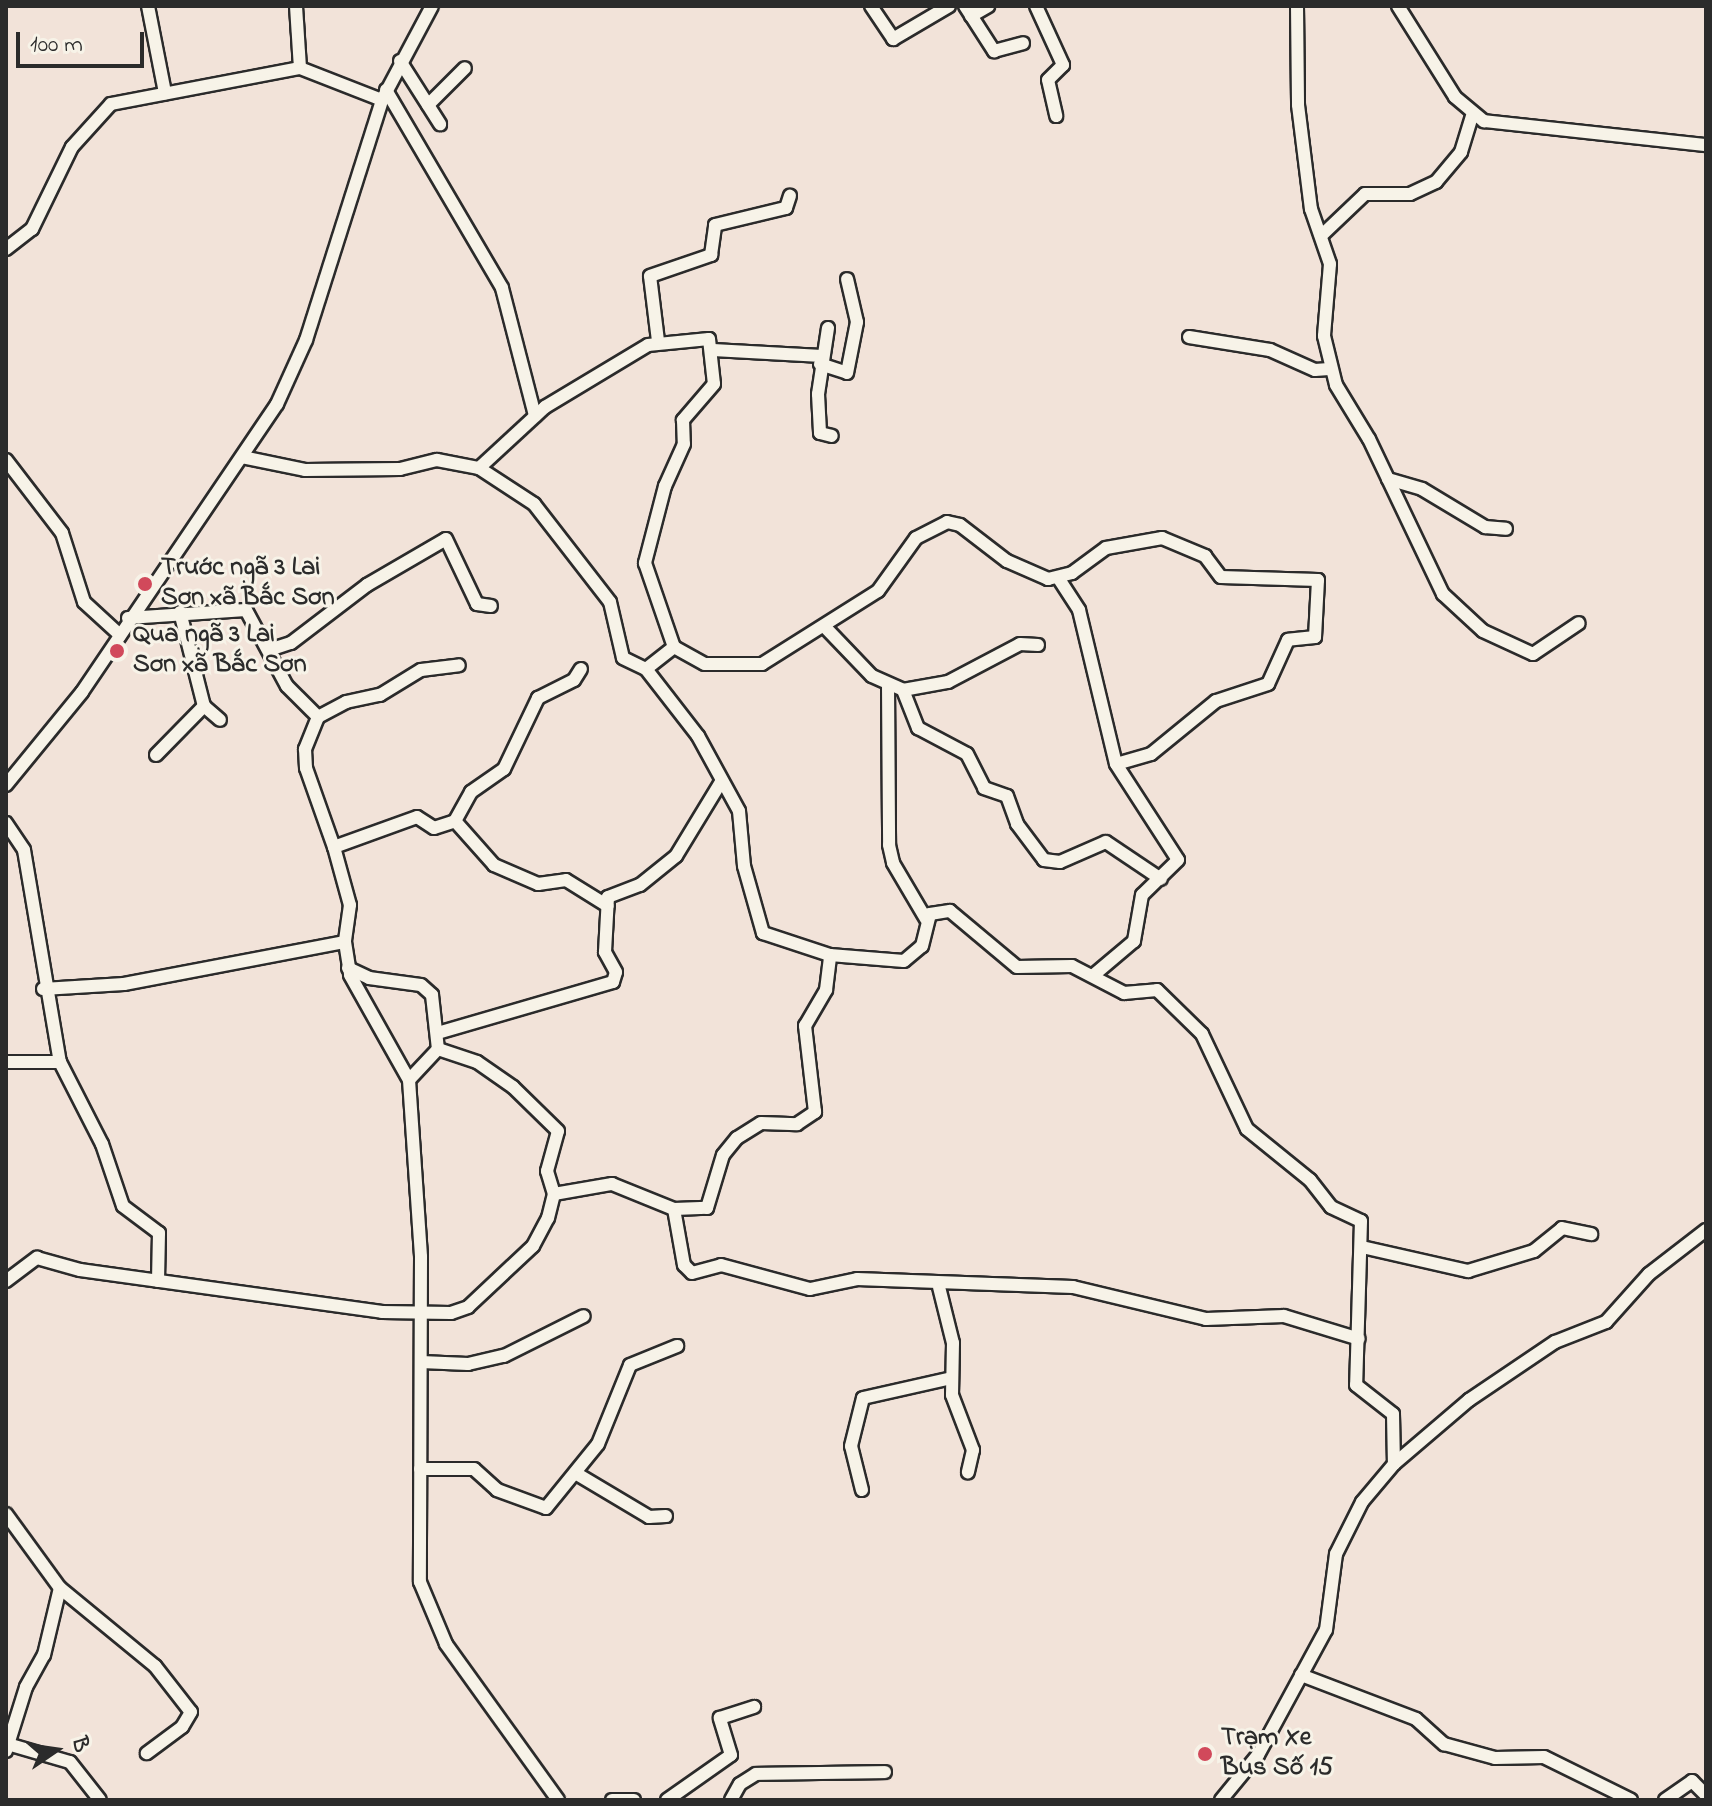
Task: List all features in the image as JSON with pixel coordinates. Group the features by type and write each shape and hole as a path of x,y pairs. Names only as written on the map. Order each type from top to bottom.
{"street":[{"path":"148,6 165,93"},
{"path":"296,6 300,68"},
{"path":"6,785 120,635 128,618 242,457 298,362 384,95 432,6"},
{"path":"871,6 893,39 949,6"},
{"path":"988,6 968,11 994,51 1023,43"},
{"path":"1036,6 1063,65 1048,80 1056,116"},
{"path":"1297,6 1298,105 1311,209 1323,234 1330,274 1324,328 1329,369 1388,479 1436,585 1483,631 1538,655 1579,623"},
{"path":"1398,6 1472,115 1500,124 1706,145"},
{"path":"400,61 440,124"},
{"path":"6,249 32,229 66,158 93,120 111,104 300,68 384,95 502,288 535,416"},
{"path":"428,105 465,68"},
{"path":"1323,234 1372,191 1428,188 1461,152 1472,115"},
{"path":"658,341 650,276 711,255 715,225 786,208 790,196"},
{"path":"713,350 821,360 847,373 857,322 847,279"},
{"path":"828,328 821,360 820,433 832,436"},
{"path":"1189,337 1270,350 1315,370 1329,369"},
{"path":"479,468 535,416 658,341 709,339 713,350 714,384 683,420 684,444 647,549 649,587 674,647 705,664 752,667 878,591 916,538 947,522 960,525 1013,564 1059,579 1079,610 1116,764 1177,853 1176,866 1138,902 1134,941 1095,974"},
{"path":"242,457 305,470 400,469 437,460 479,468 534,504 610,602 623,658 646,669 693,727 746,835 744,866 759,928 830,955 904,961 922,946 926,919 893,863 889,845 888,685"},
{"path":"6,460 62,533 84,602 120,635"},
{"path":"1388,479 1422,489 1485,527 1506,529"},
{"path":"1059,579 1106,548 1162,538 1205,556 1217,576 1309,577 1321,585 1315,637 1288,640 1268,684 1208,705 1151,754 1116,764"},
{"path":"269,650 291,643 367,585 446,539 477,604 491,606"},
{"path":"128,618 180,612 246,610 287,686 318,717"},
{"path":"180,612 204,706 220,720"},
{"path":"824,626 888,685 903,690 948,682 1020,644 1038,645"},
{"path":"646,669 674,647"},
{"path":"459,665 421,670 380,695 352,699 318,717 305,749 306,768 334,847 350,905 345,942 348,968 409,1080 421,1313 418,1561 428,1610 558,1800"},
{"path":"334,847 417,817 434,828 455,821 471,792 504,769 538,698 574,680 581,669"},
{"path":"903,690 910,721 967,754 984,788 1007,796 1017,824 1044,860 1060,862 1106,842 1161,879"},
{"path":"156,755 204,706"},
{"path":"441,1032 613,982 616,972 605,952 608,906 612,893 640,885 690,841 721,782"},
{"path":"455,821 494,865 538,884 566,880 608,906"},
{"path":"6,823 24,850 43,989 60,1062 96,1130 123,1206 159,1233 158,1281"},
{"path":"926,919 936,911 955,914 1017,967 1072,966 1095,974 1124,993 1163,993 1208,1042 1242,1122 1331,1207 1359,1218 1362,1247 1358,1391 1393,1414 1394,1464"},
{"path":"43,989 124,984 345,942"},
{"path":"554,1194 612,1184 674,1209 707,1208 723,1155 737,1138 761,1123 797,1124 815,1112 805,1026 826,990 830,955"},
{"path":"348,968 369,978 428,989 441,1032 438,1049 409,1080"},
{"path":"6,1281 37,1258 158,1281 421,1313 451,1313 480,1300 533,1246 554,1194 547,1171 557,1125 477,1062 438,1049"},
{"path":"6,1062 60,1062"},
{"path":"674,1209 684,1265 692,1273 721,1265 803,1288 857,1279 939,1287 1073,1287 1206,1319 1284,1316 1359,1339"},
{"path":"1362,1247 1468,1271 1534,1251 1562,1228 1591,1234"},
{"path":"1221,1800 1258,1755 1331,1618 1336,1554 1362,1502 1394,1464 1469,1400 1555,1342 1606,1322 1649,1274 1706,1230"},
{"path":"939,1287 953,1343 952,1395 973,1450 968,1472"},
{"path":"421,1362 468,1364 504,1356 584,1316"},
{"path":"420,1469 474,1469 497,1490 540,1509 577,1474 598,1444 630,1365 677,1346"},
{"path":"862,1490 851,1446 863,1398 952,1378"},
{"path":"577,1474 649,1517 666,1516"},
{"path":"6,1514 60,1588 155,1666 191,1712 182,1727 147,1753"},
{"path":"60,1588 44,1655 26,1687 9,1748 70,1762 100,1800"},
{"path":"1301,1675 1416,1719 1444,1744 1495,1758 1544,1757 1631,1800"},
{"path":"667,1800 731,1755 720,1718 754,1707"},
{"path":"731,1800 740,1784 756,1774 885,1772"},
{"path":"1665,1800 1692,1781 1706,1795"},
{"path":"612,1800 634,1800"}],"place":[{"name":"Trước ngã 3 Lai Sơn xã Bắc Sơn","path":"145,584"},
{"name":"Qua ngã 3 Lai Sơn xã Bắc Sơn","path":"117,651"},
{"name":"Trạm Xe Bus Số 15","path":"1205,1754"}]}
